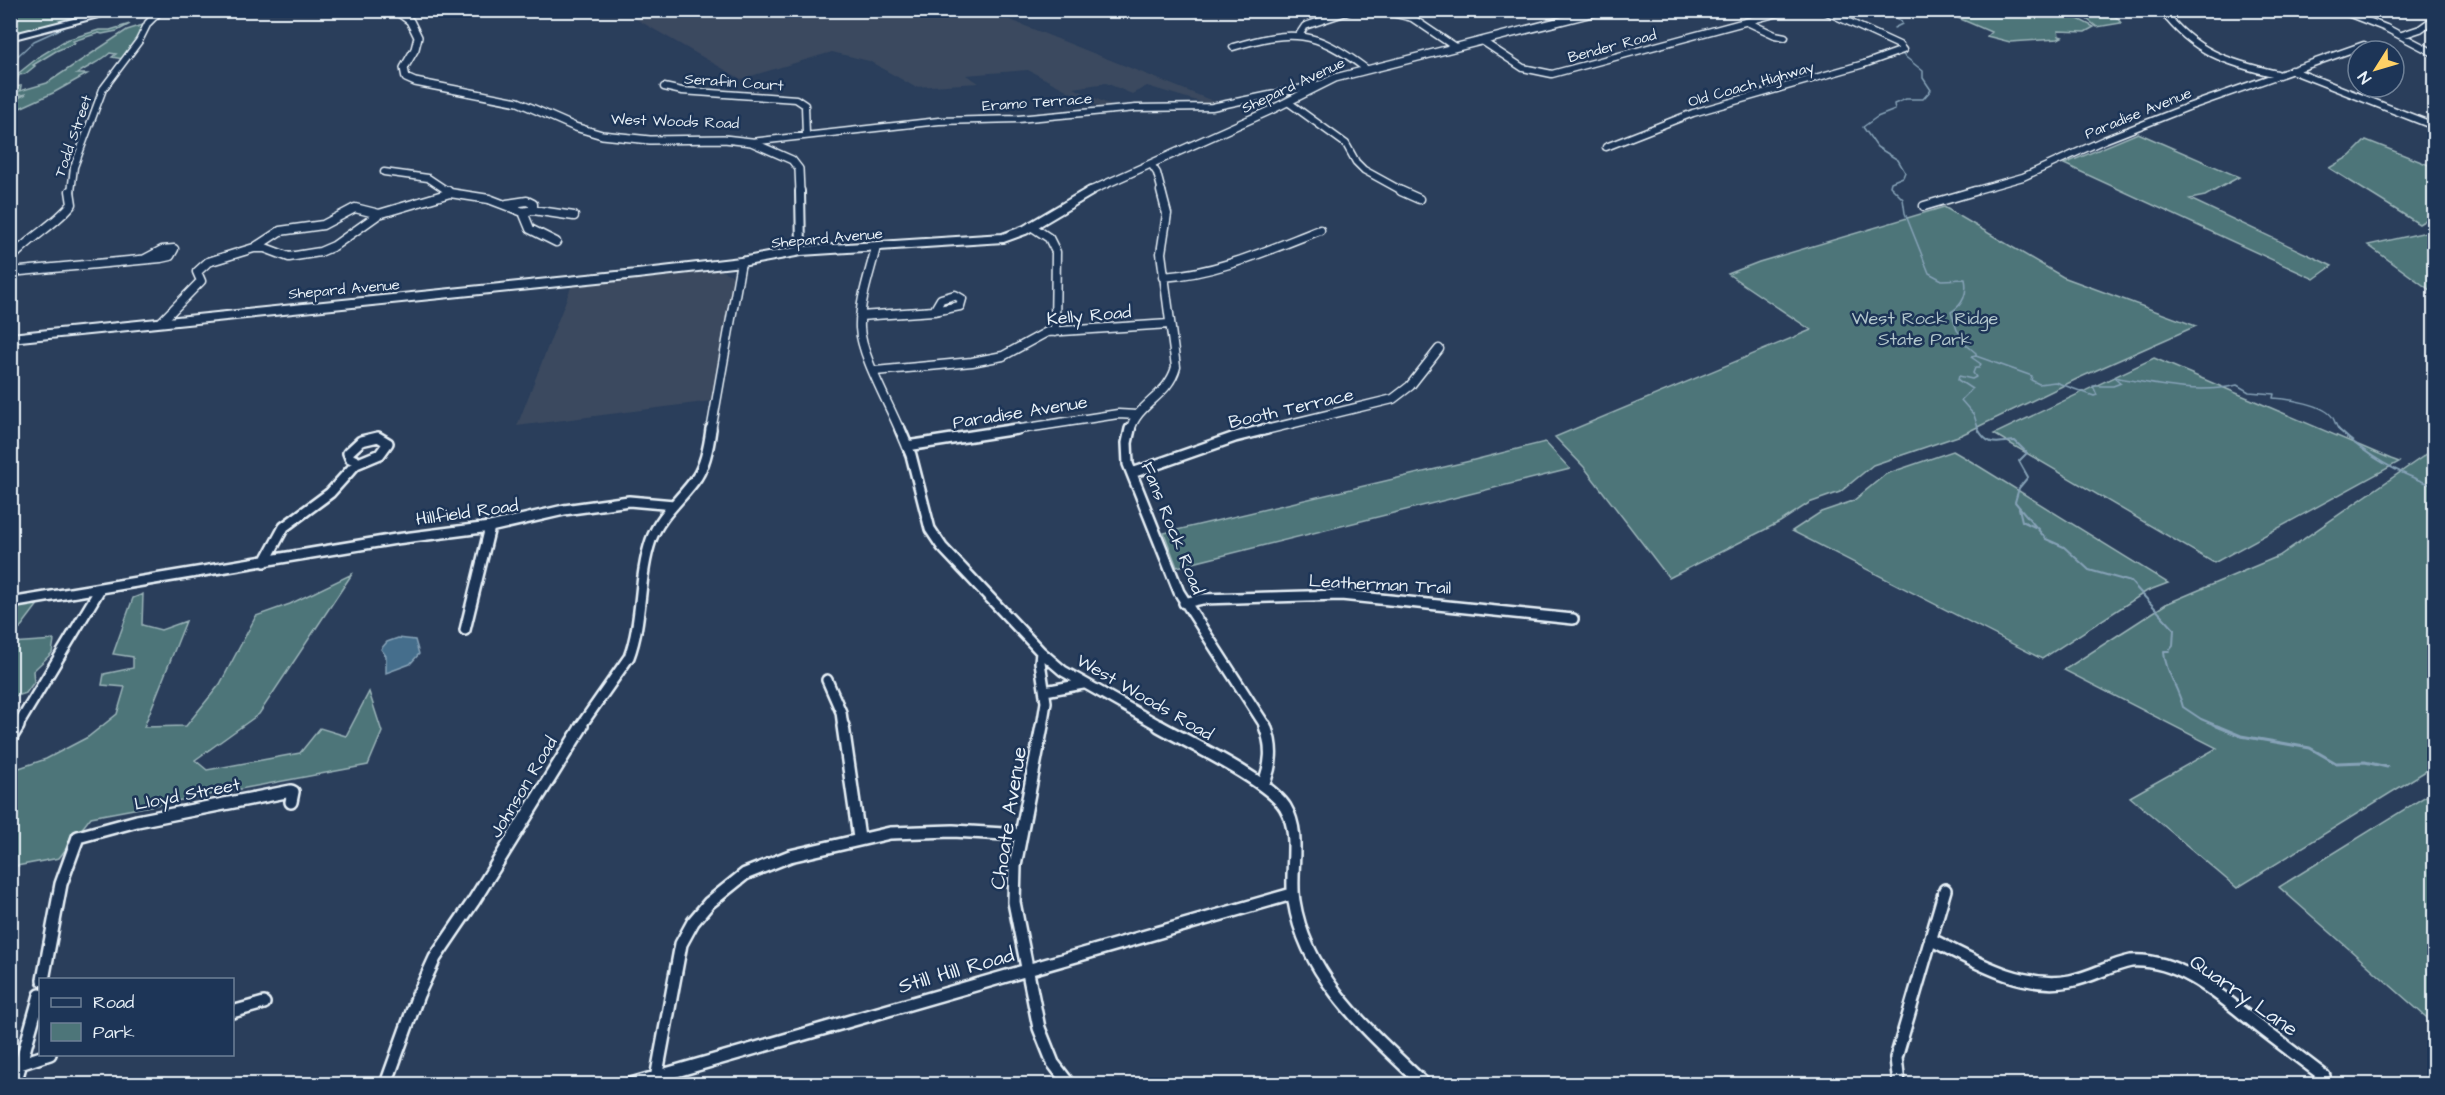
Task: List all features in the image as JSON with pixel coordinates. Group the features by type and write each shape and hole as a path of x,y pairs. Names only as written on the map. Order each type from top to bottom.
{"highway":[{"path":"10,38 121,10"}],"main road":[{"name":"West Woods Road","path":"395,10 411,20 418,37 417,45 406,61 403,72 406,78 415,82 518,102 548,113 575,127 602,135 650,140 724,139 751,142 792,160 799,166 801,251"},
{"name":"Shepard Avenue","path":"10,338 542,284 741,262 801,251 994,240 1010,236 1031,226 1067,202 1288,102 1322,84 1365,68 1604,10"}],"street":[{"name":"Todd Street","path":"10,260 52,226 72,204 71,182 84,140 106,84 139,41 148,23 161,10"},
{"path":"1299,35 1305,26 1353,10"},
{"path":"1379,10 1412,18 1455,47"},
{"name":"Bender Road","path":"1482,41 1524,70 1542,75 1552,74 1789,10"},
{"name":"Old Coach Highway","path":"1606,147 1693,113 1864,64 1899,52 1904,48 1823,10"},
{"path":"2162,10 2175,28 2196,44 2227,58 2277,74"},
{"path":"2340,10 2402,36 2434,53"},
{"path":"2402,36 2420,29 2434,19"},
{"path":"1746,22 1785,37"},
{"path":"1233,47 1272,36 1299,35 1329,42 1365,68"},
{"name":"Paradise Avenue","path":"1924,206 2035,172 2119,134 2277,74 2346,51"},
{"path":"2291,70 2434,126"},
{"name":"Eramo Terrace","path":"751,142 939,121 1005,119 1136,108 1212,107 1322,84"},
{"name":"Serafin Court","path":"664,87 682,92 796,99 806,107 806,135"},
{"path":"1288,102 1351,148 1354,160 1363,169 1419,199"},
{"name":"Fans Rock Road","path":"1151,164 1157,173 1167,214 1161,245 1175,376 1137,415 1129,429 1126,441 1128,464 1184,603 1270,735 1272,764 1263,785"},
{"path":"384,172 416,174 444,186 450,193"},
{"path":"254,248 265,248 289,257 313,254 334,246 379,214 450,193 507,204 527,201 533,204 533,210"},
{"path":"507,204 523,213 533,210 574,216"},
{"path":"162,321 184,296 199,284 201,280 197,272 201,266 254,248 280,231 323,225 355,208 379,214"},
{"path":"523,213 526,226 531,231 556,242"},
{"path":"1031,226 1049,238 1056,252 1055,332"},
{"path":"1163,277 1215,270 1320,230"},
{"name":"West Woods Road","path":"876,247 860,316 863,342 907,446 925,518 937,541 1041,652 1083,684 1263,785 1284,804 1293,824 1295,842 1292,894 1313,959 1331,989 1348,1010 1424,1084"},
{"path":"10,272 146,259"},
{"path":"674,505 698,476 707,454 741,262"},
{"path":"178,305 181,319"},
{"path":"860,316 933,311"},
{"name":"Kelly Road","path":"875,371 1000,356 1020,349 1041,334 1169,324"},
{"name":"Booth Terrace","path":"1132,473 1235,437 1393,399 1410,386 1439,349"},
{"name":"Paradise Avenue","path":"907,446 1109,415 1137,415"},
{"path":"265,562 274,538 287,522 331,492 358,462"},
{"name":"Hillfield Road","path":"10,603 265,562 396,538 490,527 564,510 644,501 674,505"},
{"name":"Johnson Road","path":"386,1084 418,995 435,958 473,902 578,730 629,657 634,644 648,549 657,527 674,505"},
{"path":"465,630 490,527"},
{"path":"10,739 100,588"},
{"name":"Leatherman Trail","path":"1184,603 1202,599 1341,595 1573,619"},
{"name":"Choate Avenue","path":"1041,652 1040,662 1045,691 1044,725 1021,835 1013,883 1014,902 1026,970 1045,1047 1059,1072 1069,1084"},
{"path":"827,680 841,712 859,838"},
{"path":"1045,691 1083,684"},
{"name":"Lloyd Street","path":"44,978 61,884 78,837 137,820 291,791 293,792 291,802"},
{"path":"656,1081 681,944 693,922 709,903 745,874 766,864 859,838 916,830 1021,835"},
{"path":"1899,1084 1896,1074 1896,1058 1945,890"},
{"name":"Still Hill Road","path":"631,1084 656,1081 1026,970 1292,894"},
{"name":"Quarry Lane","path":"1932,940 1992,969 2034,982 2069,981 2128,960 2152,961 2179,971 2211,990 2324,1076"},
{"path":"15,1084 39,998"},
{"path":"234,1011 264,1003"},
{"path":"20,1064 44,1056"}],"shaded area":[{"path":"622,11 988,11 1218,103 1207,104 1147,86 1132,94 1106,83 1074,88 1114,107 1101,108 1028,70 966,75 979,83 915,87 869,61 832,52 741,79"},
{"path":"712,267 732,275 735,281 712,401 517,426 573,282"},
{"path":"398,638 415,640 419,654 410,664 386,673 386,656 381,649 387,642"}],"green space":[{"path":"11,10 113,11 11,36"},
{"path":"1927,11 2068,11 2074,17 2094,27 2085,32 2058,31 2059,36 2062,37 2058,39 2010,42 1987,36 1991,32 1949,14"},
{"path":"2070,11 2105,12 2117,18 2121,23 2097,27 2079,13"},
{"path":"130,24 117,31 99,33 73,41 75,43 56,51 33,65 35,66 25,74 19,75 15,87 21,86 20,91 47,83 127,30 146,24 139,32 142,34 123,59 112,57 116,54 110,53 77,74 87,74 11,112 11,102 26,94 11,97 10,83 15,76 40,56 66,40"},
{"path":"2138,133 2239,177 2205,196 2190,199 2332,266 2314,279 2064,164"},
{"path":"2366,140 2434,167 2434,215 2419,224 2329,168 2350,156"},
{"name":"West Rock Ridge State Park","path":"1944,207 2063,277 2196,326 2081,377 1961,435 1873,465 1840,492 1809,503 1780,522 1669,578 1584,467 1555,437 1811,330 1728,274 1759,262"},
{"path":"2434,229 2434,293 2368,245 2431,231"},
{"path":"2154,358 2399,462 2214,563 1994,434"},
{"path":"1545,442 1570,469 1177,567 1164,533 1470,461"},
{"path":"2434,449 2434,766 2237,888 2130,797 2217,748 2064,670 2166,604 2279,556"},
{"path":"1953,451 2168,583 2147,591 2042,659 1792,531 1821,512 1853,501 1886,474"},
{"path":"352,574 259,714 195,760 207,770 300,753 320,728 346,736 369,692 382,732 368,765 91,817 59,858 11,867 10,771 46,759 88,737 117,714 125,687 102,685 104,674 133,668 133,657 113,654 133,598 143,594 142,625 161,630 186,621 144,727 186,726 220,684 256,616 290,604"},
{"path":"39,603 11,640 11,607"},
{"path":"54,640 52,653 33,671 34,682 26,693 11,698 11,643"},
{"path":"2434,791 2434,1024 2279,887"}],"waterway":[{"path":"10,63 34,41 65,27 66,21 80,15 76,13 81,10"},
{"path":"1882,10 1901,21 1902,24 1894,28"},
{"path":"1903,55 1923,71 1923,78 1931,90 1923,99 1906,99 1894,104 1895,110 1877,117 1863,127 1877,147 1898,160 1905,172 1903,177 1891,182 1890,186 1903,199 1905,213 1929,273 1942,280 1965,279 1964,298 1951,312 1957,330 1964,339 1963,342 1976,353 1976,356"},
{"path":"1976,356 2032,376 2031,380 2039,384 2055,382 2094,396 2097,395 2093,386 2113,386 2121,383 2114,377 2191,389 2237,385 2249,392 2274,394 2273,398 2306,403 2322,409 2329,413 2339,430"},
{"path":"1976,356 1971,357 1981,364 1979,368 1975,368 1973,373 1976,377 1972,379 1959,376 1958,380 1972,389 1961,400 1974,415 1979,430"},
{"path":"1979,430 1989,441 1998,443 2015,441 2027,453 2019,461 2028,477 2019,488 2015,502 2037,528"},
{"path":"2339,430 2360,448 2383,463 2434,486"},
{"path":"2019,508 2022,521 2037,528"},
{"path":"2037,528 2046,539 2064,547 2089,570 2131,582 2174,629 2173,646 2169,651 2164,651 2183,707 2201,719 2220,727"},
{"path":"2217,726 2241,736 2310,748 2336,763 2365,762 2387,767"}]}
